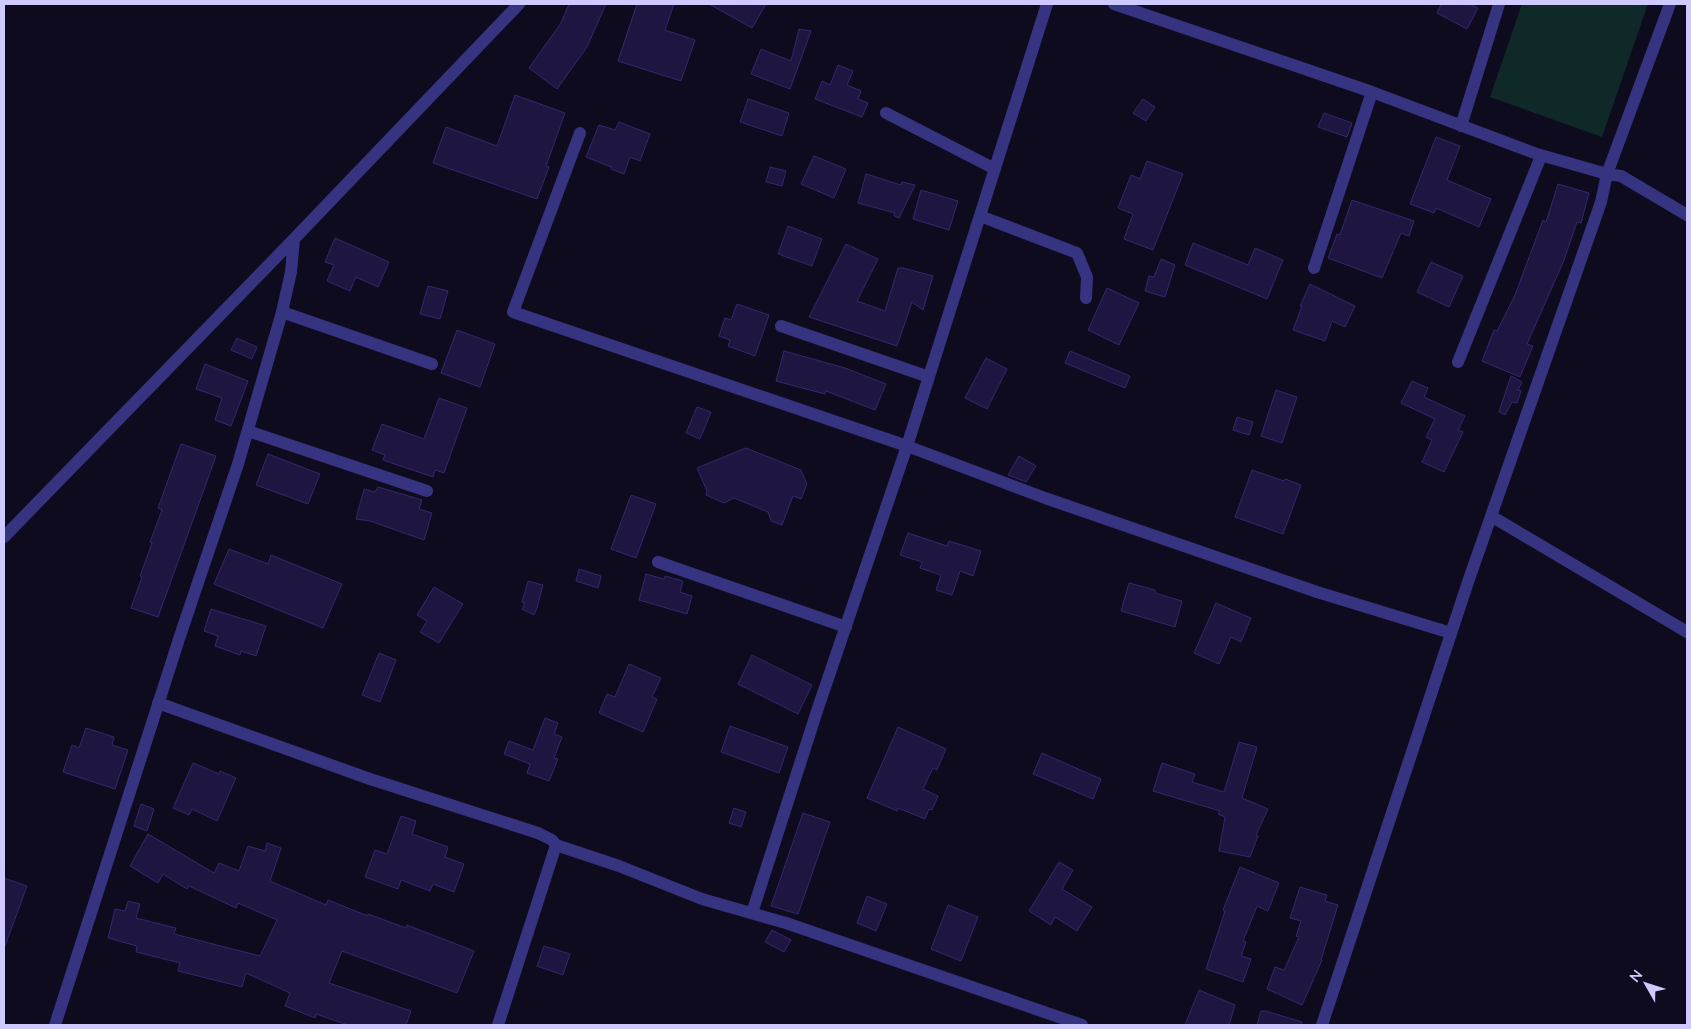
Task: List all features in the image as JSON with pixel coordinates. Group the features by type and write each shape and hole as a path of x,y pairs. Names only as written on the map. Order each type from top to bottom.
{"street":[{"path":"4,537 294,239 518,4"},
{"path":"752,913 907,446 1047,4"},
{"path":"1114,4 1372,92 1542,156 1621,176 1687,215"},
{"path":"1461,126 1500,4"},
{"path":"1322,1025 1451,633 1598,212 1608,174 1670,4"},
{"path":"1314,268 1372,92"},
{"path":"886,113 995,169"},
{"path":"580,133 513,312 907,446 1045,498 1317,592 1451,633"},
{"path":"1458,362 1542,156"},
{"path":"980,216 1077,253 1087,277 1086,298"},
{"path":"55,1025 158,703 238,464 282,312 291,272 294,239"},
{"path":"282,312 432,364"},
{"path":"781,326 929,377"},
{"path":"248,431 428,491"},
{"path":"1491,516 1687,632"},
{"path":"658,562 846,627"},
{"path":"158,703 370,779 538,833 552,840 556,845 619,866 702,899 786,923 1082,1025"},
{"path":"498,1025 556,845"}],"green space":[{"path":"1522,4 1648,4 1602,137 1490,97"}],"building":[{"path":"569,4 606,4 587,47 557,89 529,68 561,23"},
{"path":"637,4 674,4 665,30 695,40 681,81 618,61"},
{"path":"709,4 766,4 752,28"},
{"path":"1441,4 1470,4 1478,8 1467,29 1437,13"},
{"path":"799,29 811,31 790,89 751,74 761,49 791,61"},
{"path":"838,65 853,71 847,85 861,91 858,99 868,103 862,117 815,99 822,81 830,85"},
{"path":"515,95 565,113 546,166 549,167 537,199 433,163 446,127 497,146"},
{"path":"748,99 789,113 782,136 740,122"},
{"path":"1143,99 1155,107 1146,121 1133,113"},
{"path":"1324,113 1352,123 1347,137 1318,127"},
{"path":"619,122 650,134 640,161 630,157 624,174 586,157 599,125 615,130"},
{"path":"1436,137 1460,146 1447,180 1491,199 1479,227 1436,208 1434,213 1410,204"},
{"path":"814,156 846,169 834,198 801,184"},
{"path":"1147,161 1183,174 1153,250 1124,239 1133,214 1118,208 1131,175 1140,179"},
{"path":"770,167 786,171 782,186 766,182"},
{"path":"866,174 901,185 902,182 915,185 899,218 894,216 895,213 858,203"},
{"path":"1558,184 1589,193 1581,223 1577,222 1564,260 1527,344 1533,346 1520,377 1482,361 1494,330 1497,331 1515,295 1543,220 1546,222"},
{"path":"921,190 958,201 949,230 913,219"},
{"path":"1352,200 1414,221 1409,236 1401,233 1382,278 1328,258 1337,234 1340,235"},
{"path":"788,226 822,239 812,266 778,254"},
{"path":"335,238 389,262 378,287 356,277 350,291 327,281 334,265 325,262"},
{"path":"1193,243 1248,265 1255,248 1283,260 1267,299 1185,265"},
{"path":"846,244 878,259 857,301 885,311 898,268 933,276 923,310 912,302 897,346 809,317"},
{"path":"1161,259 1175,265 1165,297 1145,291 1149,276 1154,277"},
{"path":"1431,262 1463,276 1449,307 1417,292"},
{"path":"1310,284 1355,306 1345,327 1332,321 1325,341 1293,330 1302,306 1300,306"},
{"path":"428,286 448,291 440,319 420,314"},
{"path":"1107,288 1139,303 1119,345 1088,330"},
{"path":"737,304 769,315 755,356 728,346 730,340 719,336 725,318 731,320"},
{"path":"457,330 495,344 480,387 441,373"},
{"path":"237,338 257,347 252,359 231,350"},
{"path":"784,351 845,368 886,384 875,410 826,391 825,394 776,381"},
{"path":"1070,351 1130,376 1125,388 1065,363"},
{"path":"986,358 1007,369 987,409 965,398"},
{"path":"205,364 248,381 231,426 215,420 222,398 196,389"},
{"path":"1511,376 1522,382 1518,390 1521,391 1517,403 1512,402 1505,415 1499,412"},
{"path":"1412,381 1428,388 1424,397 1465,416 1458,430 1463,432 1444,472 1422,462 1432,440 1426,437 1435,419 1401,403"},
{"path":"1276,390 1297,397 1282,443 1261,436"},
{"path":"439,398 467,408 444,473 435,470 433,477 383,460 385,455 372,450 382,424 424,439"},
{"path":"697,407 711,412 700,439 686,433"},
{"path":"1237,417 1253,422 1249,435 1233,430"},
{"path":"181,444 216,456 158,617 131,608 152,543 150,542 162,510 158,508"},
{"path":"746,448 801,470 807,484 801,499 793,496 782,525 771,521 768,512 734,498 724,503 706,495 707,491 697,468"},
{"path":"268,454 320,474 308,504 256,485"},
{"path":"1019,456 1036,466 1026,482 1008,475"},
{"path":"1252,470 1301,485 1283,534 1235,517"},
{"path":"378,487 422,500 419,509 432,513 424,540 370,521 356,519 364,489 375,492"},
{"path":"631,495 656,504 636,558 611,549"},
{"path":"908,533 947,546 949,541 981,551 973,576 960,571 952,595 936,590 941,575 920,568 922,562 900,555"},
{"path":"229,549 268,564 271,555 342,584 323,628 214,584"},
{"path":"579,569 601,576 598,588 576,581"},
{"path":"646,574 664,579 665,576 683,581 680,592 692,596 687,614 639,600"},
{"path":"528,581 543,585 534,615 522,609 525,603 522,602"},
{"path":"1129,583 1155,590 1155,593 1182,601 1175,627 1121,611"},
{"path":"434,587 463,604 439,643 420,632 427,621 417,615"},
{"path":"1216,603 1251,618 1241,642 1231,637 1219,664 1194,653"},
{"path":"211,609 266,626 256,656 241,651 240,655 215,646 218,636 204,631"},
{"path":"379,653 396,660 380,702 362,695"},
{"path":"752,655 812,685 798,714 738,684"},
{"path":"629,664 661,678 652,697 657,699 643,732 599,713 607,694 615,697"},
{"path":"545,718 558,723 554,734 562,737 554,758 558,759 549,781 527,773 530,764 504,754 509,741 533,750"},
{"path":"730,726 788,747 779,773 721,752"},
{"path":"898,727 946,749 937,770 933,768 923,789 938,796 932,810 929,809 925,819 898,808 897,811 867,798"},
{"path":"86,728 114,737 112,745 128,750 115,789 63,772 72,745 79,748"},
{"path":"1239,742 1257,747 1242,798 1268,809 1256,835 1258,836 1250,857 1219,851 1225,817 1218,814 1220,811 1153,791 1162,763 1195,774 1192,782 1224,792"},
{"path":"1042,753 1101,779 1093,799 1033,774"},
{"path":"193,763 219,774 220,771 236,778 217,821 192,809 189,815 173,808"},
{"path":"141,804 154,809 147,831 134,826"},
{"path":"734,808 746,812 741,827 729,823"},
{"path":"803,813 830,822 798,914 771,906"},
{"path":"401,816 416,821 412,834 448,847 445,857 464,864 454,892 433,884 430,891 401,880 398,889 365,877 375,850 387,854"},
{"path":"148,834 214,873 219,863 239,871 248,846 265,851 267,843 281,848 270,881 326,905 328,900 368,916 368,914 406,928 407,925 474,951 457,993 342,951 329,983 411,1011 406,1025 348,1025 316,1014 315,1018 285,1006 290,993 246,973 242,987 178,971 180,963 136,952 137,946 108,938 115,909 125,911 128,901 140,904 136,918 176,928 174,934 260,956 277,920 238,903 236,908 189,886 187,889 163,874 158,883 130,866"},
{"path":"1059,862 1073,870 1062,889 1092,907 1077,931 1055,917 1051,925 1029,911"},
{"path":"1240,867 1279,883 1268,911 1257,906 1243,941 1246,942 1241,956 1251,959 1243,982 1206,969 1225,911 1223,910"},
{"path":"4,878 27,886 5,946 4,946"},
{"path":"1300,887 1327,895 1325,901 1338,905 1322,960 1302,1005 1267,989 1275,967 1284,970 1299,937 1296,936 1301,921 1290,918"},
{"path":"867,896 887,904 876,931 857,923"},
{"path":"948,905 978,917 961,961 931,949"},
{"path":"772,930 791,940 784,952 765,942"},
{"path":"544,946 570,954 563,975 537,966"},
{"path":"1199,990 1235,1005 1229,1025 1185,1025"},
{"path":"1261,1011 1302,1022 1301,1025 1257,1025"}]}
